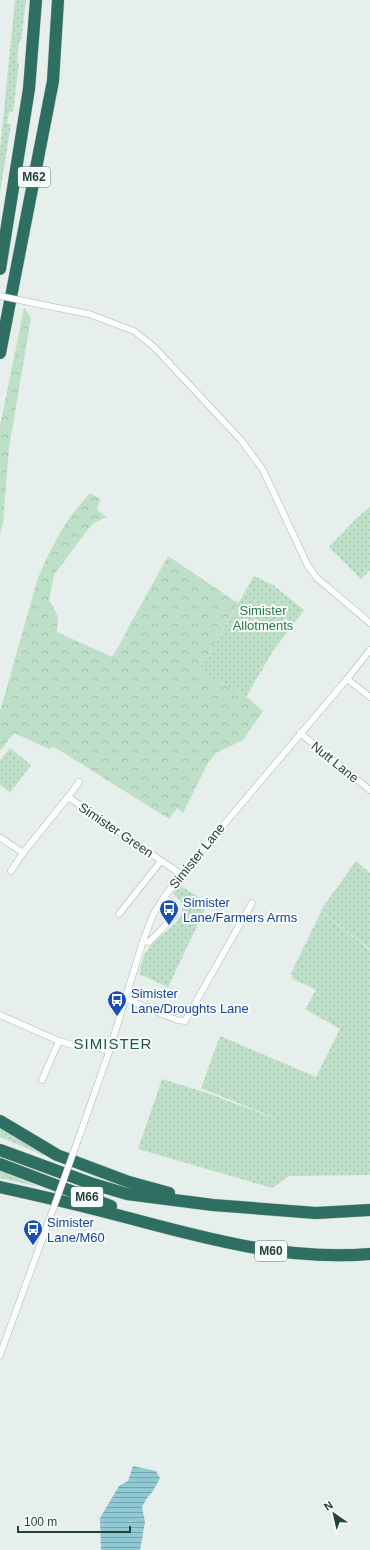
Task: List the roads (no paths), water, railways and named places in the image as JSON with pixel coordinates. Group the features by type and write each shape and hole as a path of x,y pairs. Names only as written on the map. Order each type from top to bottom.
{"highway":[{"name":"M62","path":"0,268 29,88 36,0"},
{"name":"M62","path":"0,353 52,82 58,0"},
{"path":"0,1118 20,1133"},
{"path":"0,1121 57,1155 87,1167 129,1182 213,1205 316,1213 370,1210"},
{"name":"M66","path":"0,1150 90,1183 127,1194 213,1205"},
{"name":"M66","path":"0,1164 173,1230"},
{"path":"0,1186 173,1230"},
{"path":"0,1190 44,1196"},
{"name":"M60","path":"173,1230 245,1247 279,1252 370,1254"}],"street":[{"path":"0,296 89,314 134,331 154,347 241,440 263,470 308,566 317,578 370,623"},
{"name":"Simister Lane","path":"0,1355 109,1052 143,941 153,915 164,897 182,875 348,679 370,650"},
{"path":"348,679 370,697"},
{"name":"Nutt Lane","path":"300,734 370,790"},
{"path":"68,797 79,782"},
{"name":"Simister Green","path":"10,871 68,797 182,875"},
{"path":"1,838 23,853"},
{"path":"119,914 161,861"},
{"path":"143,941 149,942 174,915 171,903 164,897"},
{"path":"126,999 177,1020 185,1021 252,903"},
{"path":"0,1015 59,1041 72,1045 90,1044 109,1052"},
{"path":"42,1080 59,1041"}],"water":[{"path":"133,1466 156,1471 160,1478 142,1507 145,1522 140,1550 101,1550 100,1518 119,1486 128,1481"}],"place":[{"name":"Simister Lane/Farmers Arms","path":"169,926"},
{"name":"Simister Lane/Droughts Lane","path":"117,1017"},
{"name":"Simister Lane/M60","path":"33,1246"}],"district":[{"name":"SIMISTER","path":"113,1043"}],"park label":[{"name":"Simister Allotments","path":"263,618"}]}
